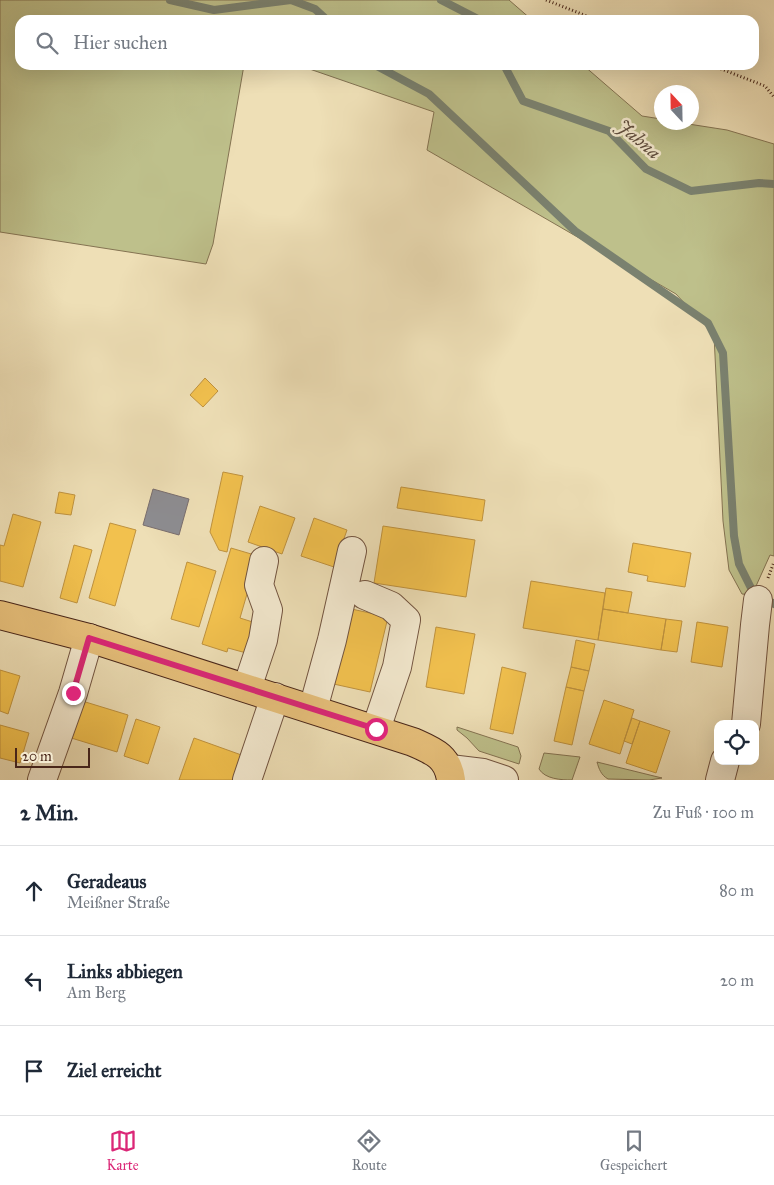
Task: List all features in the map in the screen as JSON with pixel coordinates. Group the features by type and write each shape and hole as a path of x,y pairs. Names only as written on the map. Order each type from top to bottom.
{"main road":[{"path":"0,615 89,638 413,742 438,754 451,775"}],"street":[{"path":"313,709 332,640 352,550"},
{"path":"247,688 263,640 268,610 259,585 264,561"},
{"path":"365,595 391,606 406,620 397,667 376,729"},
{"path":"746,720 758,600"},
{"path":"42,780 73,693 89,638"},
{"path":"247,780 275,697"},
{"path":"720,780 724,765"},
{"path":"451,775 483,773 504,780"}],"path":[{"path":"546,0 584,15"},
{"path":"724,70 764,86 774,97"}],"green space":[{"path":"0,0 509,0 526,15 15,15 15,70 243,70 213,244 206,264 0,232"},
{"path":"312,70 589,70 642,116 654,118 654,130 699,130 699,126 727,130 774,144 774,556 770,555 752,595 742,594 729,570 723,521 714,335 676,294 427,150 434,112"},
{"path":"457,727 518,747 521,756 519,764 479,751 457,730"},
{"path":"544,753 580,757 572,780 563,780 545,775 539,769"},
{"path":"597,762 662,778 649,780 608,779 602,774"}],"building: Wohnen":[{"path":"205,378 218,391 203,407 190,395"},
{"path":"223,472 243,476 227,552 219,550 210,532"},
{"path":"401,487 485,500 482,521 397,508"},
{"path":"59,492 75,495 71,515 55,513"},
{"path":"260,506 295,518 282,554 248,542"},
{"path":"13,514 41,522 23,587 0,581 0,545 4,546"},
{"path":"314,518 347,530 334,567 301,556"},
{"path":"110,523 136,530 115,606 89,598"},
{"path":"383,526 475,540 466,597 374,583"},
{"path":"633,543 691,553 685,587 647,581 648,576 628,572"},
{"path":"74,545 92,550 77,603 60,598"},
{"path":"231,548 258,556 240,618 259,624 250,654 228,648 227,652 202,644"},
{"path":"187,562 216,571 199,627 171,619"},
{"path":"531,581 605,593 598,640 523,628"},
{"path":"606,588 632,592 628,613 603,609"},
{"path":"347,608 388,617 370,692 329,683"},
{"path":"603,609 666,619 661,650 598,640"},
{"path":"666,619 682,621 677,652 661,650"},
{"path":"697,622 728,627 722,667 691,662"},
{"path":"436,627 475,634 464,694 426,687"},
{"path":"576,640 595,644 589,671 571,667"},
{"path":"502,667 526,673 513,734 490,729"},
{"path":"571,667 589,671 584,691 566,687"},
{"path":"0,670 20,676 8,714 0,711"},
{"path":"566,687 584,691 572,745 554,741"},
{"path":"79,700 128,715 117,752 68,737"},
{"path":"604,700 634,710 620,754 589,744"},
{"path":"632,718 640,721 632,744 624,741"},
{"path":"136,719 160,727 148,764 124,756"},
{"path":"640,721 670,731 656,773 626,763"},
{"path":"0,725 29,733 20,763 0,758"},
{"path":"194,738 247,757 239,780 179,780"}],"building: Industrie":[{"path":"153,489 189,499 179,535 143,525"}],"waterway":[{"path":"170,0 214,10 291,0 315,9 322,15"},
{"name":"Jahna","path":"441,0 470,15"},
{"path":"384,70 429,94 575,231 708,323 723,353 734,536 739,564 751,588"},
{"name":"Jahna","path":"507,70 523,101 609,131 646,169 691,191 759,183 774,184"}],"route":[{"path":"73,693 89,638 376,729"}]}
